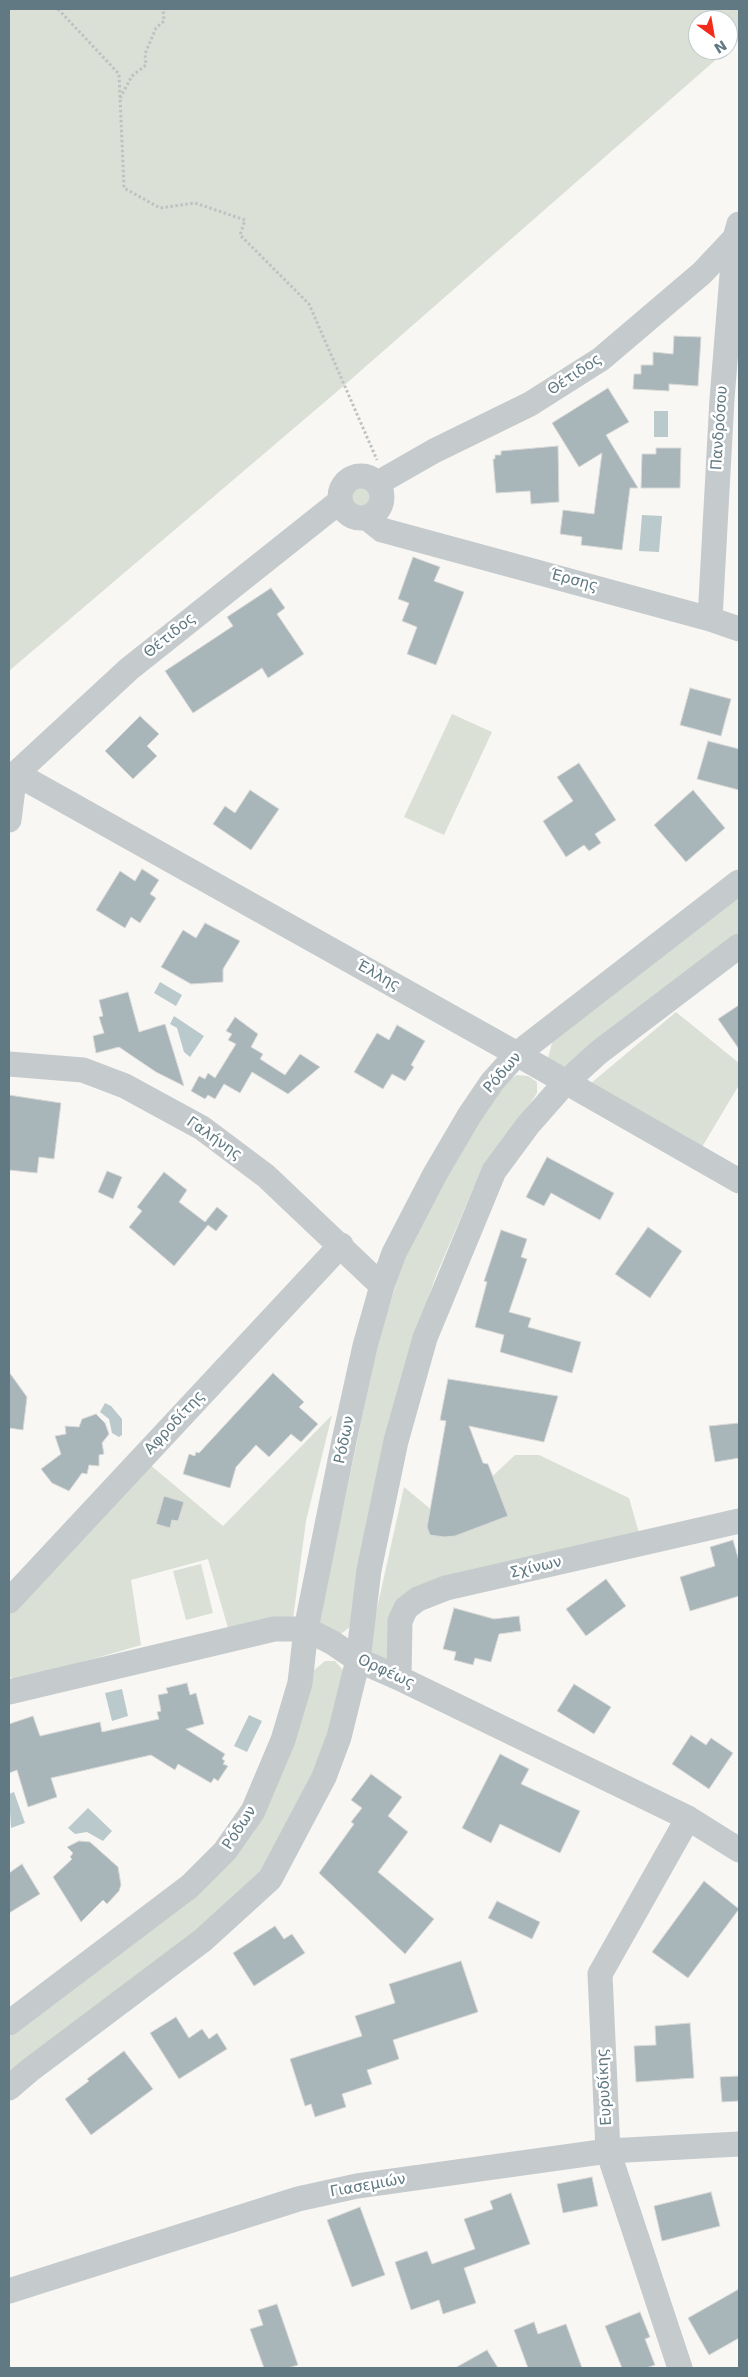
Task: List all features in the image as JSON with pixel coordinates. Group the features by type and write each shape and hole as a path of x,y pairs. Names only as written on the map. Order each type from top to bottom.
{"street":[{"name":"Θέτιδος","path":"378,496 434,451 530,404 601,359 702,273 737,231"},
{"name":"Πανδρόσου","path":"710,619 722,400 737,231"},
{"path":"363,475 378,496 354,517 339,502 342,489 350,479 363,475"},
{"name":"Έρσης","path":"378,496 382,530 710,619 739,629"},
{"name":"Θέτιδος","path":"12,776 129,669 339,502"},
{"path":"9,820 12,776"},
{"name":"Έλλης","path":"12,776 517,1054 739,1181"},
{"name":"Ρόδων","path":"9,2022 190,1886 225,1851 253,1811 283,1740 300,1684 306,1630 365,1346 382,1286 394,1253 440,1166 474,1109 492,1082 517,1054 739,882"},
{"path":"9,2088 30,2070 203,1940 270,1879 324,1777 339,1737 358,1660 369,1570 396,1441 425,1338 494,1171 528,1125 565,1082 598,1053 739,946"},
{"name":"Γαλήνης","path":"9,1064 83,1070 134,1090 202,1128 266,1176 341,1245 382,1286"},
{"name":"Αφροδίτης","path":"9,1601 341,1245"},
{"name":"Σχίνων","path":"399,1678 400,1621 406,1608 418,1599 446,1588 739,1521"},
{"name":"Ορφέως","path":"9,1692 274,1629 306,1630 333,1643 358,1660 688,1818 739,1850"},
{"name":"Ευρυδίκης","path":"680,2368 608,2151 600,1974 688,1818"},
{"name":"Γιασεμιών","path":"9,2291 307,2197 357,2186 608,2151 739,2144"}],"path":[{"path":"58,9 119,74 124,188 160,208 195,203 245,220 240,234 309,304 378,496"},
{"path":"120,99 132,76 146,65 145,54 156,28 164,21 163,9"}],"shaded area":[{"path":"9,9 739,9 738,41 738,10 688,10 688,60 716,60 340,389 9,671"},
{"path":"654,411 668,411 668,437 654,437"},
{"path":"361,484 370,488 374,497 370,506 361,510 352,506 348,497 352,488"},
{"path":"642,515 662,516 659,552 639,551"},
{"path":"452,714 492,732 444,835 404,817"},
{"path":"739,897 739,934 572,1065 557,1067 548,1058 552,1043 566,1027"},
{"path":"160,982 182,995 176,1006 154,993"},
{"path":"676,1012 739,1063 739,1085 702,1147 590,1084"},
{"path":"174,1016 204,1036 190,1057 184,1052 177,1028 170,1024"},
{"path":"517,1075 528,1076 537,1082 537,1093 473,1189 435,1278 406,1364 351,1626 336,1638 319,1623 379,1337 403,1263 445,1172 500,1085"},
{"path":"105,1403 111,1406 122,1419 122,1435 119,1437 112,1433 109,1419 100,1412"},
{"path":"332,1415 306,1521 293,1619 228,1628 208,1559 131,1580 141,1645 21,1680 9,1677 9,1613 148,1463 223,1526"},
{"path":"515,1455 539,1455 629,1498 639,1533 437,1579 389,1663 367,1653 404,1487 445,1521"},
{"path":"201,1564 213,1613 186,1620 173,1571"},
{"path":"325,1661 335,1661 343,1670 345,1683 315,1775 278,1850 249,1888 187,1942 9,2076 9,2037 161,1923 225,1866 313,1671"},
{"path":"122,1689 128,1716 112,1721 105,1693"},
{"path":"249,1715 262,1721 247,1752 234,1746"},
{"path":"14,1792 25,1823 11,1828 9,1794"},
{"path":"88,1808 112,1831 103,1841 87,1832 75,1834 68,1828"}],"building":[{"path":"674,336 701,337 698,386 669,384 669,391 633,389 634,374 641,374 641,365 653,365 653,352 673,354"},
{"path":"608,388 629,422 606,435 638,488 630,488 622,550 581,545 582,537 560,534 563,510 594,514 602,453 579,467 552,423"},
{"path":"558,446 559,502 531,504 530,491 496,493 493,459 495,459 495,455 501,455 501,451"},
{"path":"656,448 681,448 680,488 641,488 642,454 656,454"},
{"path":"413,557 440,567 434,581 464,592 436,665 407,654 417,627 402,621 409,603 398,599"},
{"path":"271,588 285,608 277,614 304,654 268,678 262,668 193,713 165,671 233,626 227,617"},
{"path":"690,688 731,699 721,736 680,725"},
{"path":"140,716 159,734 147,746 157,756 133,779 105,751"},
{"path":"708,741 739,749 739,790 697,779"},
{"path":"579,763 616,820 595,834 601,843 589,851 584,845 566,857 543,821 573,801 557,777"},
{"path":"250,790 279,809 251,850 213,824 225,806 235,813"},
{"path":"693,790 725,828 686,862 654,825"},
{"path":"142,869 159,880 150,894 156,898 140,923 131,917 125,928 96,910 120,871 135,881"},
{"path":"205,923 240,941 223,969 223,982 191,984 161,967 183,930 196,938"},
{"path":"128,992 139,1032 165,1024 184,1086 156,1072 119,1047 96,1053 93,1036 104,1033 99,1017 103,1016 99,1000"},
{"path":"739,1005 739,1049 718,1019"},
{"path":"235,1017 258,1034 251,1047 263,1054 260,1059 285,1075 300,1054 320,1067 288,1094 252,1072 240,1093 224,1084 215,1099 208,1095 205,1099 191,1091 199,1076 205,1079 208,1073 215,1078 236,1044 228,1040 232,1034 226,1031"},
{"path":"397,1025 425,1041 411,1065 414,1067 405,1081 392,1074 383,1089 354,1072 377,1033 389,1040"},
{"path":"9,1095 61,1103 54,1159 39,1157 37,1173 9,1170"},
{"path":"547,1157 614,1193 600,1220 551,1193 544,1206 526,1197"},
{"path":"107,1171 122,1177 113,1199 98,1192"},
{"path":"164,1172 187,1190 179,1202 205,1222 217,1207 228,1216 216,1231 208,1225 174,1266 129,1227 142,1211 137,1207"},
{"path":"648,1227 682,1251 650,1298 615,1274"},
{"path":"501,1230 527,1239 521,1257 527,1259 509,1312 531,1318 528,1327 581,1342 572,1373 500,1352 504,1335 475,1327 487,1282 484,1281"},
{"path":"9,1372 27,1397 23,1430 9,1428"},
{"path":"273,1373 304,1402 299,1407 318,1424 301,1442 291,1434 269,1457 256,1445 236,1467 230,1488 183,1474 189,1454 195,1456 196,1452 199,1453"},
{"path":"448,1379 558,1396 544,1442 469,1426 483,1463 488,1464 508,1516 455,1536 444,1537 430,1535 427,1527 446,1421 440,1420"},
{"path":"96,1414 105,1423 109,1434 102,1443 104,1454 99,1455 99,1466 89,1465 87,1474 82,1473 69,1491 52,1483 41,1469 61,1454 55,1436 66,1434 65,1426 79,1427 82,1419"},
{"path":"739,1423 739,1458 715,1462 709,1426"},
{"path":"164,1496 184,1502 178,1521 172,1520 170,1528 156,1524"},
{"path":"733,1540 739,1561 739,1596 690,1611 680,1577 715,1566 710,1547"},
{"path":"606,1579 626,1606 586,1636 566,1609"},
{"path":"454,1608 494,1619 519,1616 521,1631 499,1634 491,1662 475,1658 473,1665 454,1660 456,1652 443,1649"},
{"path":"187,1683 190,1695 196,1693 204,1724 186,1729 225,1754 222,1759 225,1761 223,1764 228,1766 218,1781 214,1778 211,1783 178,1764 175,1770 151,1755 51,1778 57,1797 28,1807 17,1770 9,1773 9,1724 33,1716 40,1736 100,1722 102,1732 159,1719 157,1712 161,1711 158,1695 168,1693 166,1688"},
{"path":"574,1684 611,1707 594,1734 557,1711"},
{"path":"691,1735 706,1745 711,1738 733,1753 709,1789 672,1764"},
{"path":"500,1754 529,1769 521,1784 580,1811 560,1853 500,1824 491,1843 462,1828"},
{"path":"371,1774 402,1797 388,1816 408,1832 378,1872 434,1919 405,1954 319,1873 354,1824 351,1822 362,1808 351,1800"},
{"path":"79,1841 90,1842 118,1867 121,1885 119,1891 107,1904 103,1900 81,1922 53,1877 72,1859 70,1857 73,1853 67,1847"},
{"path":"22,1864 40,1894 9,1913 9,1873"},
{"path":"704,1881 739,1909 688,1978 652,1952"},
{"path":"497,1901 540,1922 532,1939 488,1918"},
{"path":"275,1926 284,1939 292,1934 305,1953 254,1986 233,1953"},
{"path":"461,1961 478,2012 393,2040 399,2059 367,2070 372,2084 342,2094 346,2107 315,2117 311,2104 305,2106 290,2059 362,2036 355,2016 395,2003 389,1984"},
{"path":"176,2017 189,2038 202,2029 209,2039 217,2033 227,2049 179,2079 150,2033"},
{"path":"690,2023 694,2078 636,2082 634,2046 656,2045 655,2026"},
{"path":"124,2051 153,2089 91,2135 65,2099 89,2081 87,2079"},
{"path":"739,2076 739,2101 722,2102 720,2077"},
{"path":"592,2177 598,2206 563,2213 557,2184"},
{"path":"711,2192 720,2226 662,2241 654,2206"},
{"path":"511,2193 530,2244 464,2268 476,2303 443,2314 439,2300 411,2310 395,2262 427,2251 432,2264 475,2249 464,2219 493,2209 490,2201"},
{"path":"360,2207 385,2275 352,2287 327,2220"},
{"path":"739,2289 739,2338 709,2355 688,2318"},
{"path":"277,2304 298,2365 288,2368 264,2368 250,2329 263,2325 258,2310"},
{"path":"640,2312 650,2337 645,2339 655,2365 646,2368 622,2368 605,2326"},
{"path":"534,2322 538,2334 566,2324 582,2368 528,2368 514,2330"},
{"path":"487,2350 498,2368 455,2368"}]}
